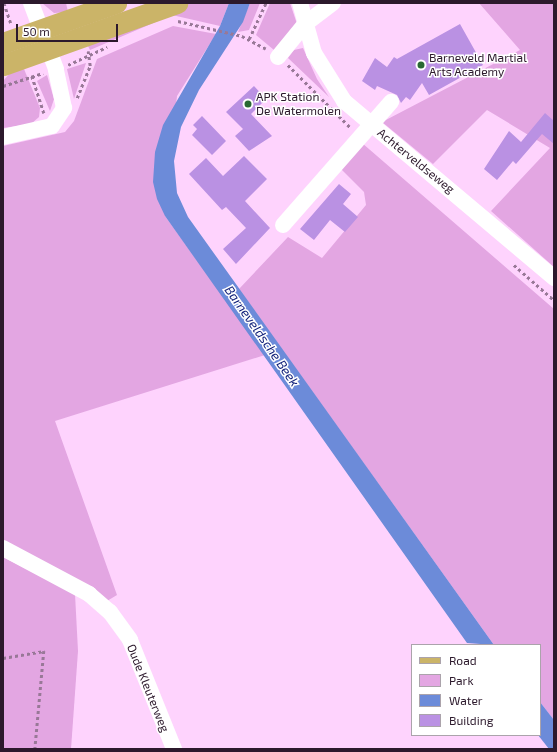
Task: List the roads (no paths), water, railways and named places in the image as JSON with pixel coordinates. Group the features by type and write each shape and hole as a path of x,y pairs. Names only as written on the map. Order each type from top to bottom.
{"main road":[{"path":"3,43 116,3"},
{"path":"3,65 176,12"}],"street":[{"path":"3,137 43,130 62,116 65,99 32,3"},
{"name":"Achterveldseweg","path":"300,3 314,53 331,85 372,125 554,278"},
{"path":"278,57 305,24 333,3"},
{"path":"283,225 391,102"},
{"name":"Oude Kleuterweg","path":"3,548 89,594 110,612 130,640 174,749"}],"water":[{"name":"Barneveldsche Beek","path":"229,3 250,3 243,22 199,90 181,127 174,161 177,193 188,217 493,644 467,643 165,216 157,199 153,182 155,152 163,125 220,26"},
{"path":"541,703 554,720 554,749 549,749 539,736 541,736"}],"place":[{"name":"Barneveld Martial Arts Academy","path":"421,65"},
{"name":"APK Station De Watermolen","path":"248,104"}]}
